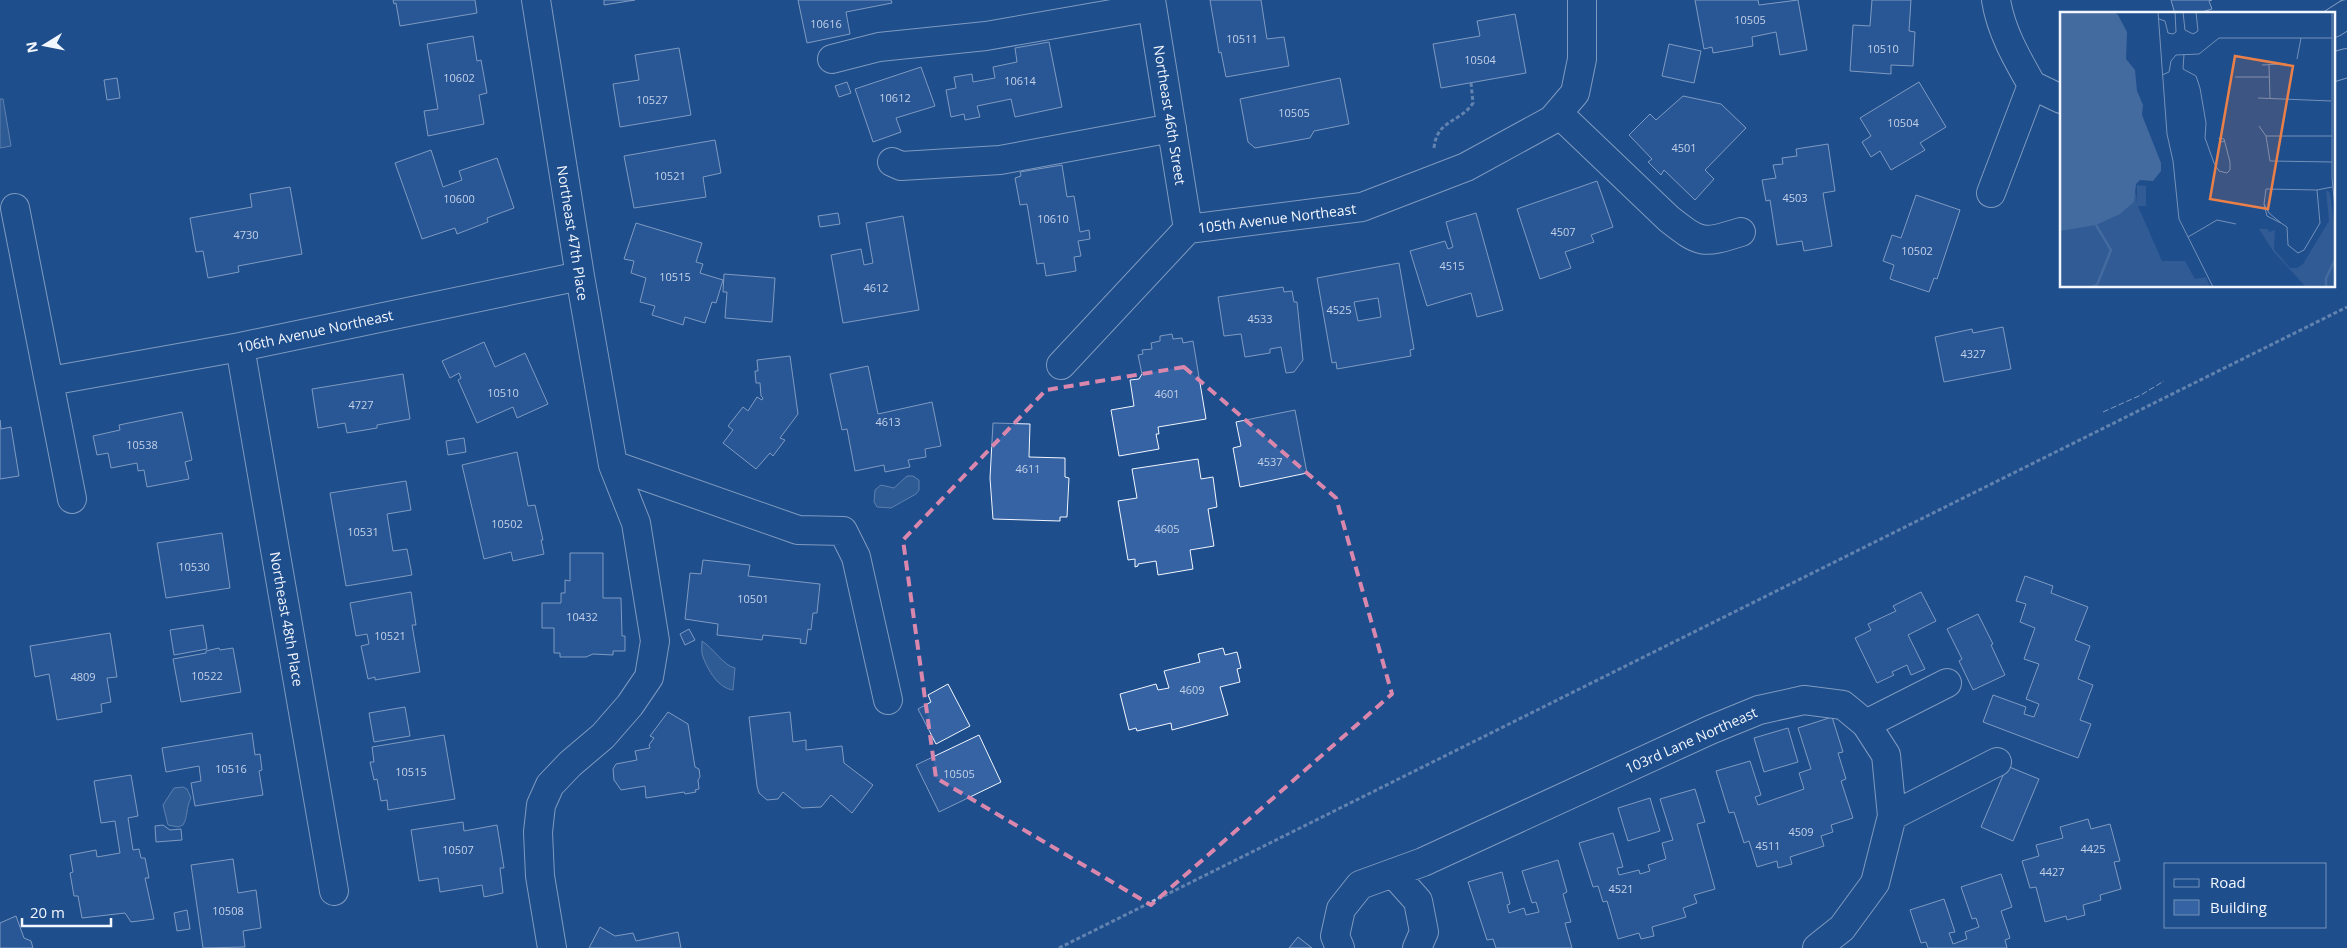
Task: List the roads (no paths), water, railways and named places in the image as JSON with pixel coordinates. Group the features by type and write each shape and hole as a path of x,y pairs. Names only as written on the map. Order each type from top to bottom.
{"street":[{"name":"Northeast 47th Place","path":"536,0 580,276 613,465 636,522 655,641 649,676 630,705 603,736 570,764 550,785 540,805 538,832 540,876 552,948"},
{"name":"105th Avenue Northeast","path":"1061,365 1188,230 1362,207 1466,167 1552,120 1575,93 1582,59 1582,0"},
{"path":"1996,0 1999,21 2032,85 2060,99"},
{"path":"832,59 879,46 986,36 1152,3"},
{"name":"Northeast 46th Street","path":"1152,3 1188,230"},
{"path":"2334,22 2347,14"},
{"path":"2334,67 2347,63"},
{"path":"1991,193 2032,85"},
{"path":"1558,113 1689,235 1700,241 1714,240 1741,232"},
{"path":"892,162 901,166 1000,160 1172,128"},
{"path":"15,208 72,499"},
{"name":"106th Avenue Northeast","path":"50,381 240,347 580,276"},
{"name":"Northeast 48th Place","path":"240,347 334,892"},
{"path":"613,465 798,530 843,531 856,557 888,700"},
{"path":"1866,724 1947,683"},
{"name":"103rd Lane Northeast","path":"1340,948 1335,936 1341,909 1360,885 1423,862 1710,730 1759,710 1804,700 1844,705 1866,724 1886,754 1892,816 1875,883 1842,928 1817,948"},
{"path":"1892,816 1997,762"},
{"path":"1393,873 1418,901 1424,932 1417,948"}],"water":[{"path":"0,99 3,99 11,146 0,148"},
{"path":"907,476 913,476 919,480 919,490 916,494 891,508 877,507 874,502 875,490 881,485 894,488"},
{"path":"702,641 727,664 735,668 733,690 723,686 711,673 702,655"},
{"path":"183,787 187,789 191,798 185,822 178,827 168,825 163,805 174,788"}]}
